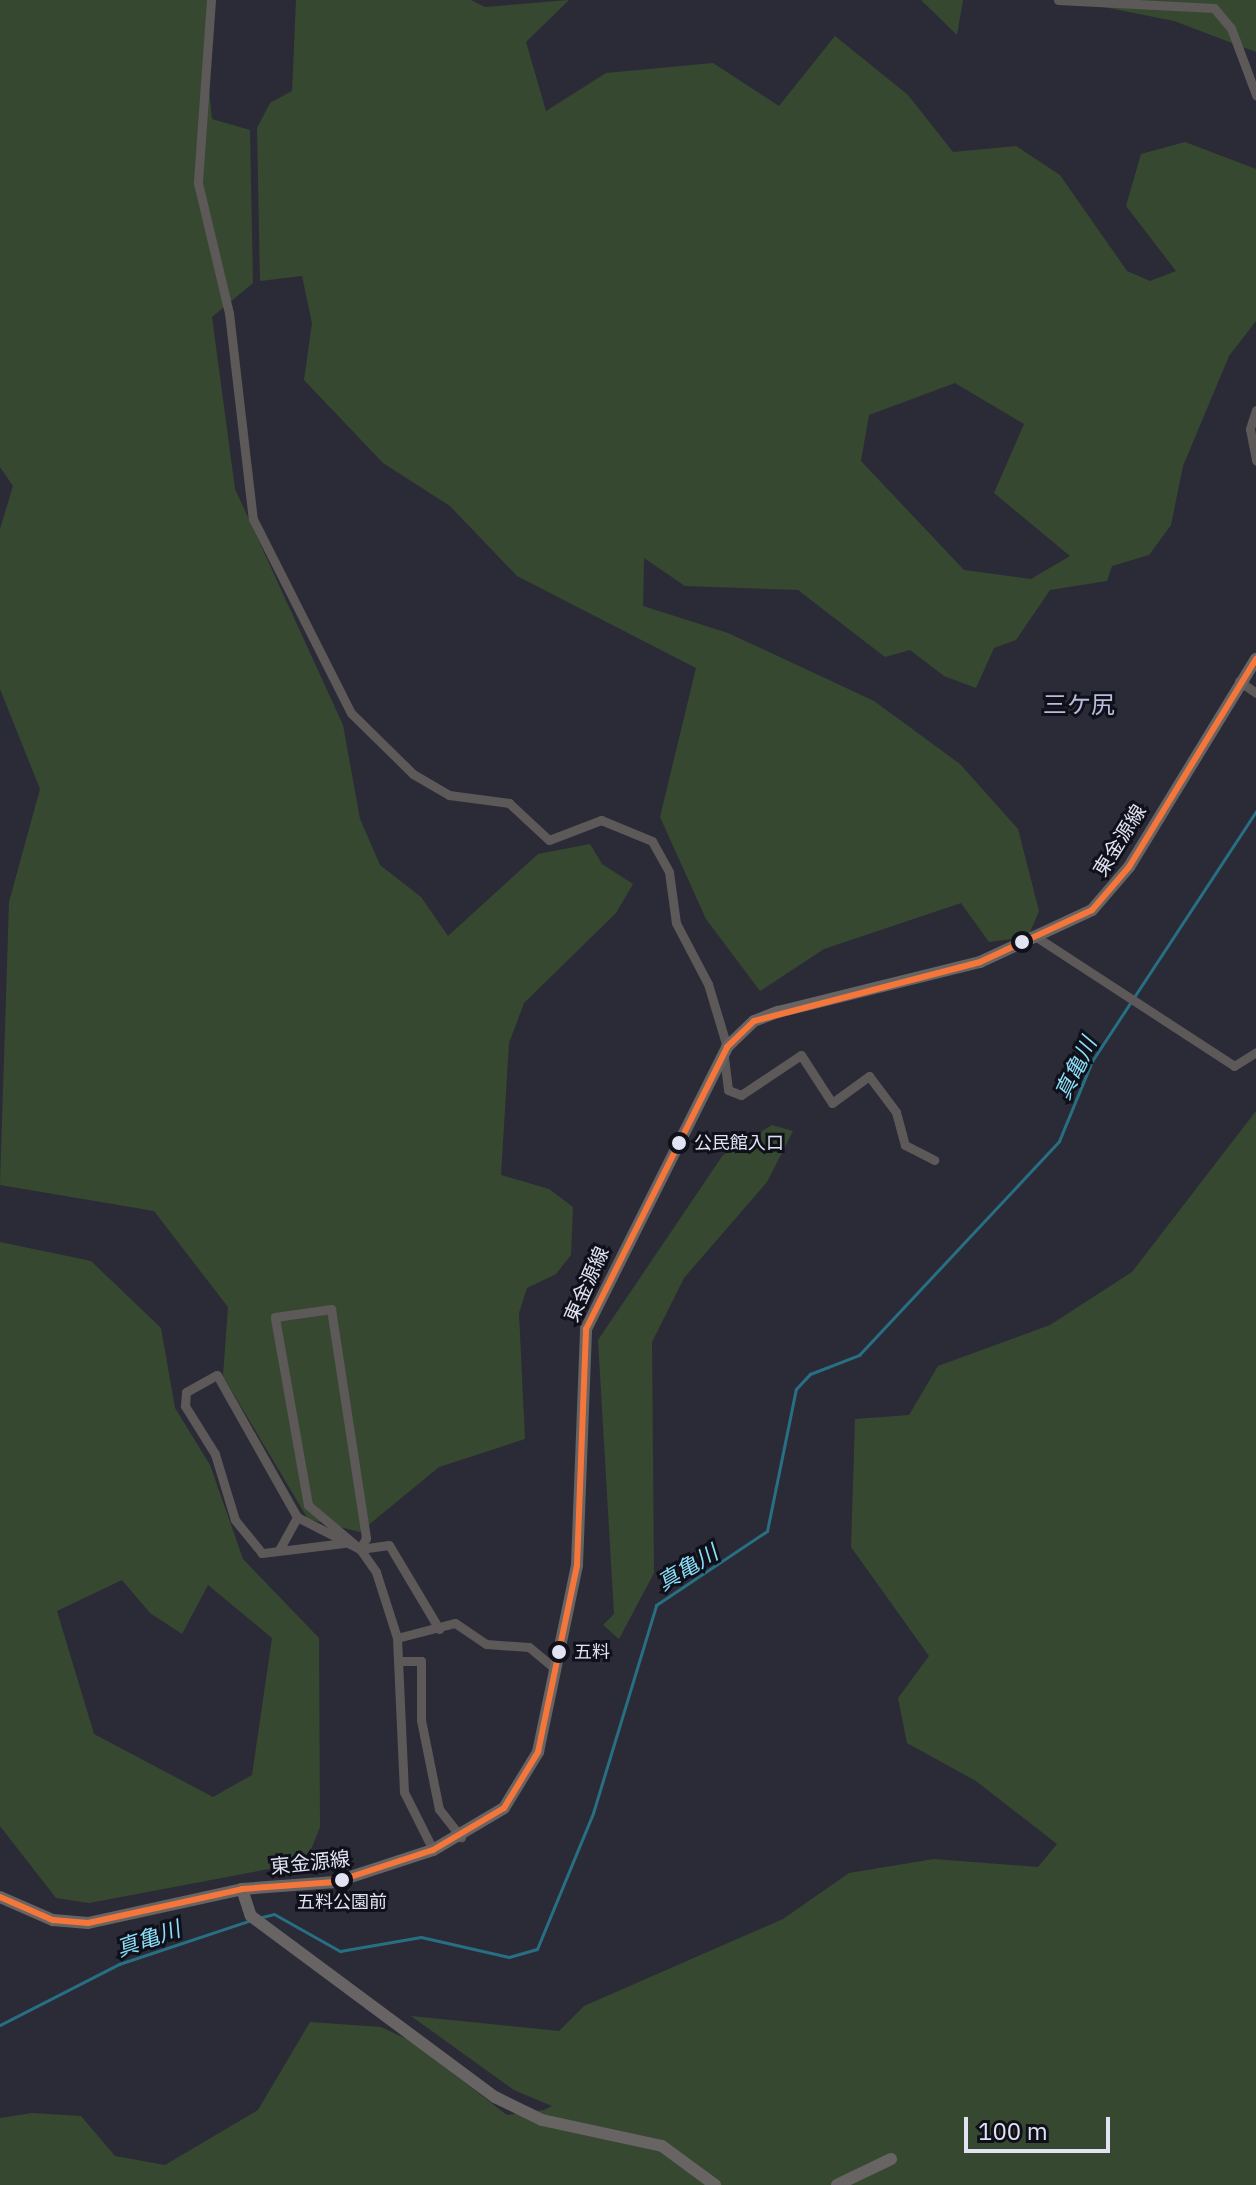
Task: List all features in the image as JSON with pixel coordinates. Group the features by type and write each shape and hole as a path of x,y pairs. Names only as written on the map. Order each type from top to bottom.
{"main road":[{"name":"東金源線","path":"0,1897 41,1917 88,1923 242,1889 347,1879 433,1850 461,1837 504,1808 527,1779 557,1671 577,1565 586,1329 725,1051 754,1021 778,1012 980,962 1038,938 1109,894 1239,681 1256,659"},
{"path":"242,1889 251,1916 495,2097 542,2120 662,2146 715,2185"},
{"path":"837,2185 891,2159"}],"street":[{"path":"211,0 198,183 229,313 253,519 351,713 413,774 449,795 509,803 549,840 601,820 652,841 669,872 676,923 708,984 725,1051 728,1090 741,1095 801,1055 832,1103 869,1076 896,1112 905,1145 934,1160"},
{"path":"1058,0 1214,8 1231,28 1256,95"},
{"path":"1256,410 1250,429 1256,460"},
{"path":"1239,681 1256,693"},
{"path":"1038,938 1234,1066 1256,1052"},
{"path":"360,1549 366,1538 331,1309 275,1317 308,1505 360,1549 397,1638 404,1792 433,1850"},
{"path":"344,1543 262,1553 242,1532 215,1454 185,1406 186,1392 217,1375 297,1517 360,1549 389,1545 439,1629"},
{"path":"279,1550 297,1517"},
{"path":"397,1638 455,1623 486,1644 529,1647 557,1671"},
{"path":"400,1661 421,1661 421,1720 439,1809 461,1837"}],"green space":[{"path":"0,0 211,0 206,58 212,119 250,130 253,283 212,317 235,489 343,725 360,819 380,865 421,897 448,936 538,854 590,844 602,864 633,884 616,913 524,1003 509,1043 501,1175 549,1189 573,1207 571,1255 556,1274 527,1288 519,1313 525,1439 439,1467 360,1532 308,1519 223,1376 228,1307 154,1211 0,1185 9,902 40,789 0,689 0,529 13,486 0,467"},
{"path":"296,0 471,0 485,7 569,0 526,42 546,111 606,73 713,63 779,106 835,36 908,95 953,152 1016,146 1060,175 1127,271 1150,281 1176,271 1126,206 1141,154 1185,142 1256,169 1256,321 1229,356 1183,466 1171,525 1149,555 1112,566 1107,581 1050,590 1016,640 994,648 976,688 944,676 910,650 885,657 798,590 685,586 644,558 643,606 728,633 874,701 960,764 1018,829 1039,911 1028,937 989,942 961,903 824,949 760,991 706,919 660,817 696,668 517,576 450,506 383,463 304,380 312,323 302,276 260,281 257,128 270,103 292,91","holes":["955,383 1024,424 994,493 1070,556 1031,579 964,570 861,461 869,415"]},
{"path":"921,0 963,0 957,35"},
{"path":"1069,0 1256,0 1256,52 1174,21"},
{"path":"1256,1111 1256,2185 0,2185 0,2118 32,2113 81,2116 115,2156 165,2165 258,2110 310,2022 381,2027 411,2041 507,2115 544,2110 552,2106 514,2090 411,2016 559,2031 584,2006 783,1919 849,1873 934,1859 1038,1867 1057,1844 976,1781 907,1743 898,1698 929,1656 851,1547 855,1419 909,1415 938,1366 1050,1325 1132,1272"},
{"path":"772,1125 793,1131 767,1182 684,1278 652,1342 654,1573 619,1639 603,1625 614,1614 598,1340 723,1155"},
{"path":"0,1242 91,1261 161,1328 175,1408 210,1465 243,1559 319,1638 320,1827 306,1862 89,1903 56,1898 0,1826","holes":["122,1580 150,1613 182,1634 208,1585 272,1638 252,1775 213,1797 94,1734 57,1611"]}],"waterway":[{"name":"真亀川","path":"262,1917 274,1914 340,1951 421,1937 509,1957 537,1949 593,1813 656,1605 767,1531 796,1389 810,1374 859,1355 1059,1141 1092,1061 1256,811"},
{"name":"真亀川","path":"0,2025 119,1964 251,1920"}],"transit line":[{"path":"0,1897 53,1920 88,1923 242,1889 335,1882 433,1850 504,1808 538,1752 577,1565 586,1329 727,1047 754,1021 980,962 1092,910 1129,867 1256,659"}],"place":[{"name":"公民館入口","path":"679,1143"},
{"name":"五料","path":"559,1652"},
{"name":"五料公園前","path":"342,1880"}],"district":[{"name":"三ケ尻","path":"1079,705"}]}
